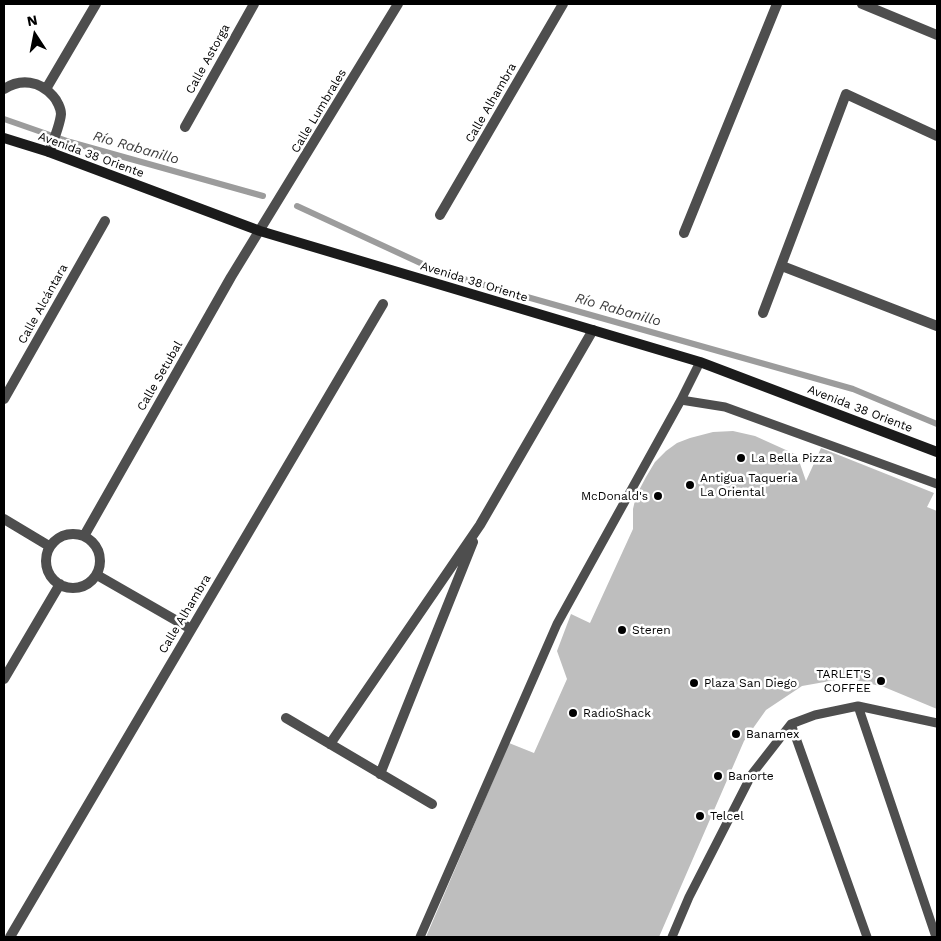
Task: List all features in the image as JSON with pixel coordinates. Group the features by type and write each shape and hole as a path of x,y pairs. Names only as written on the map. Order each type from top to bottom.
{"street":[{"path":"46,88 96,4"},
{"name":"Calle Astorga","path":"185,127 254,4"},
{"name":"Calle Lumbrales","path":"260,231 398,4"},
{"name":"Calle Alhambra","path":"440,215 563,4"},
{"path":"684,233 777,4"},
{"path":"862,4 887,8 937,35"},
{"path":"4,89 20,82 34,83 46,88 57,100 61,114 50,152"},
{"path":"763,313 846,94 937,136"},
{"name":"Avenida 38 Oriente","path":"4,138 50,152 260,231 700,362 937,452"},
{"name":"Calle Alcántara","path":"4,399 105,221"},
{"name":"Calle Setubal","path":"84,536 231,277 260,231"},
{"path":"782,266 937,326"},
{"name":"Calle Alhambra","path":"10,937 383,304"},
{"path":"330,744 480,525 593,330"},
{"path":"4,519 49,546"},
{"path":"380,774 480,525"},
{"path":"80,533 84,536 95,542 102,559 98,575 84,587 67,588 52,579 45,563 49,546 62,535 80,533"},
{"path":"98,575 191,629"},
{"path":"4,679 60,584"},
{"path":"286,718 432,804"}],"lane":[{"path":"420,937 557,624 681,400 700,362"},
{"path":"681,400 725,407 937,484"},
{"path":"858,706 936,937"},
{"path":"672,937 689,897 752,774 791,724 815,715 858,706 937,723"},
{"path":"791,724 867,937"}],"building":[{"name":"Plaza San Diego","path":"733,431 755,436 797,455 806,481 821,448 934,493 927,507 937,511 937,709 884,687 847,678 802,686 766,710 744,741 659,937 426,937 509,743 534,753 567,679 557,651 571,614 590,623 633,529 633,509 636,496 655,462 677,443 713,432"}],"waterway":[{"name":"Río Rabanillo","path":"4,119 70,142 263,196"},
{"name":"Río Rabanillo","path":"297,206 442,273 853,389 937,424"}],"place":[{"name":"La Bella Pizza","path":"741,458"},
{"name":"Antigua Taqueria La Oriental","path":"690,485"},
{"name":"McDonald's","path":"658,496"},
{"name":"Steren","path":"622,630"},
{"name":"TARLET'S COFFEE","path":"881,681"},
{"name":"Plaza San Diego","path":"694,683"},
{"name":"RadioShack","path":"573,713"},
{"name":"Banamex","path":"736,734"},
{"name":"Banorte","path":"718,776"},
{"name":"Telcel","path":"700,816"}]}
